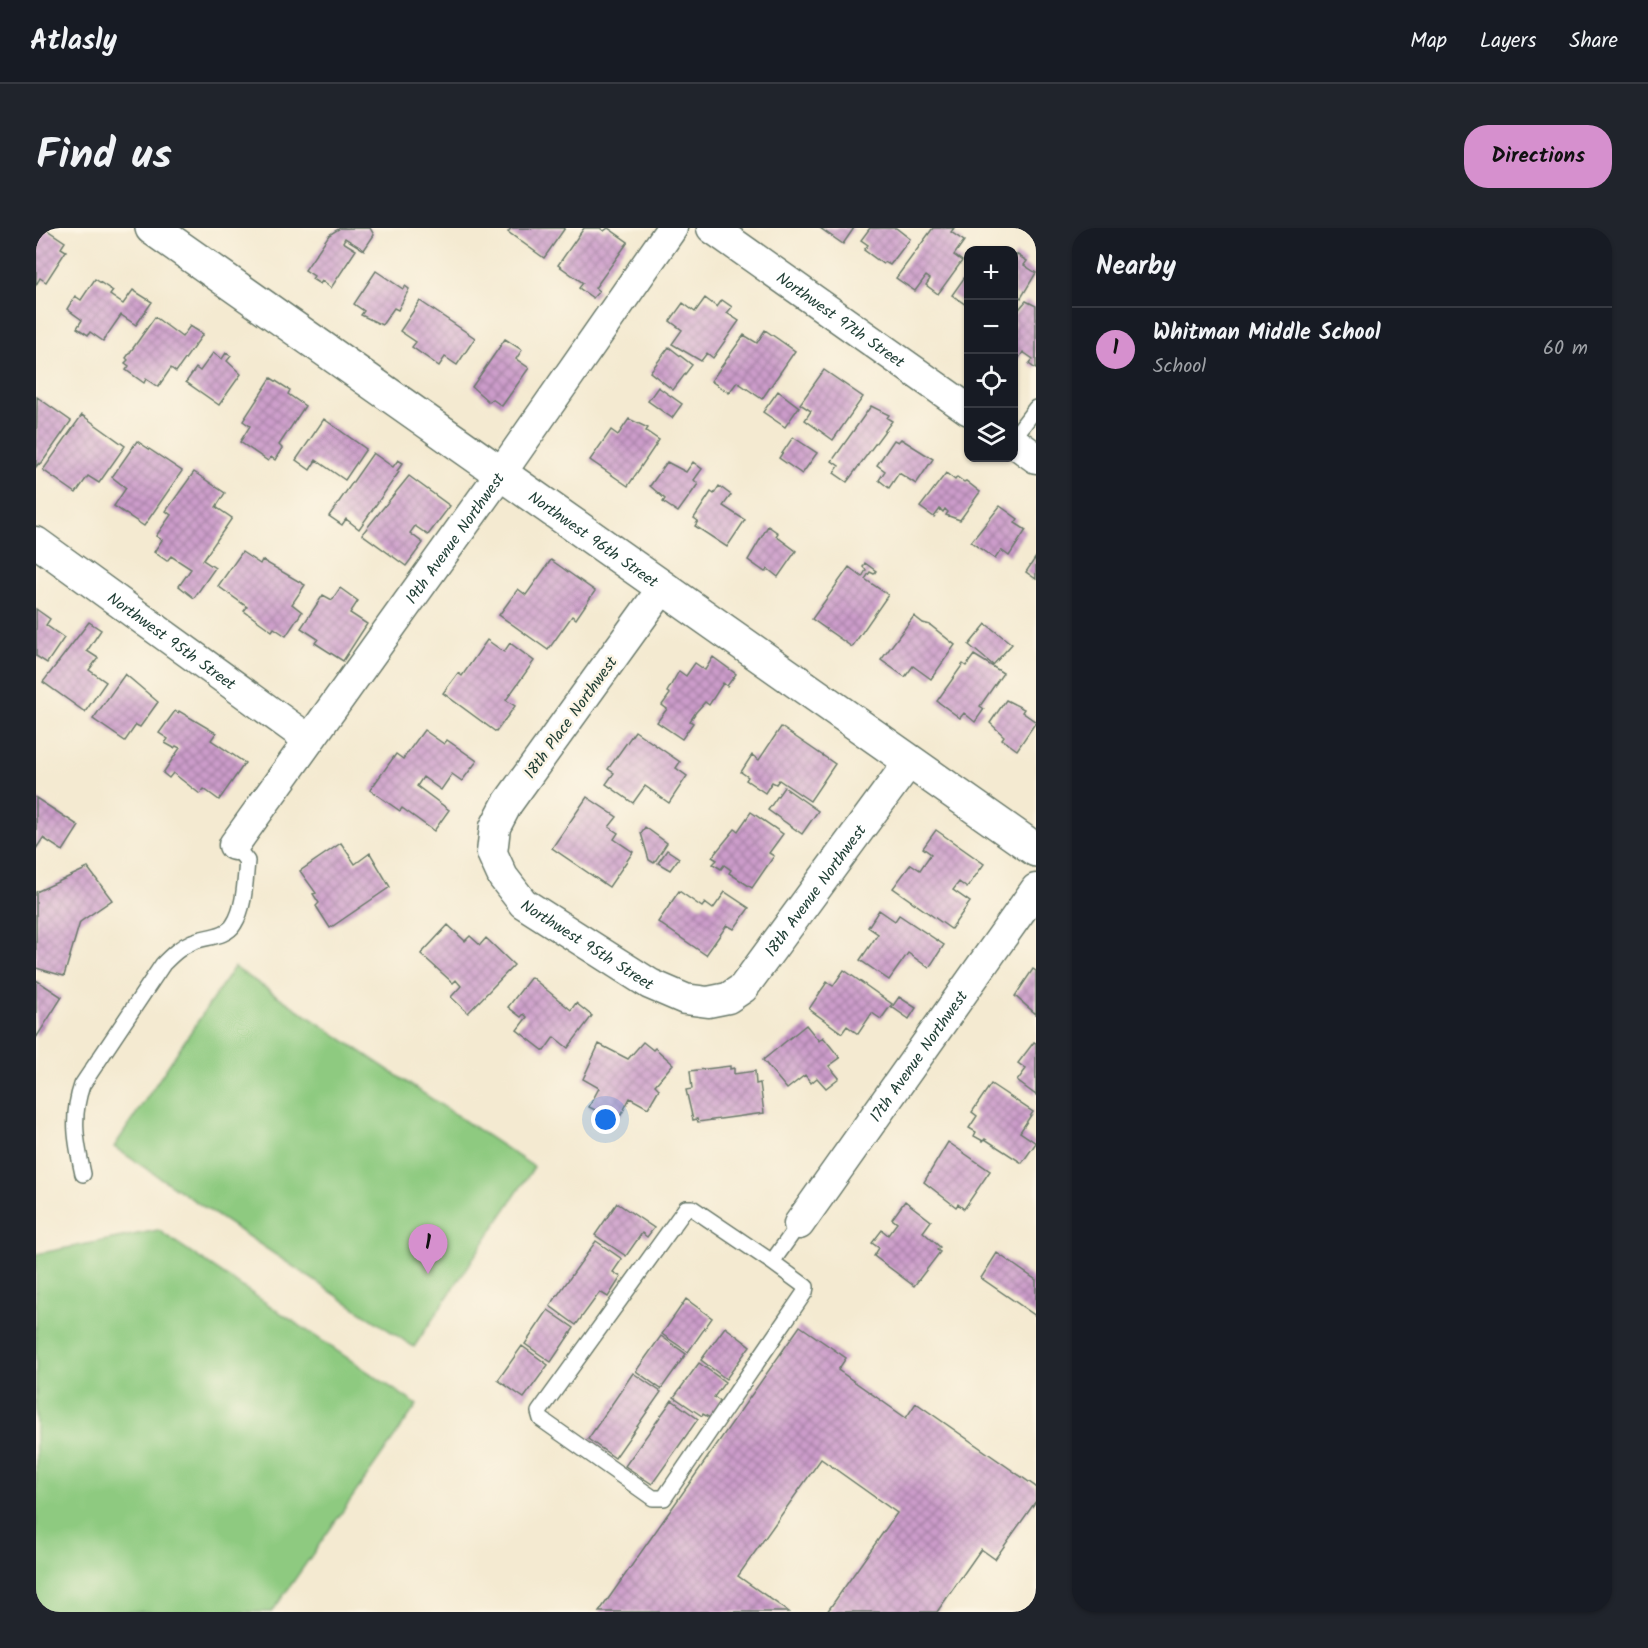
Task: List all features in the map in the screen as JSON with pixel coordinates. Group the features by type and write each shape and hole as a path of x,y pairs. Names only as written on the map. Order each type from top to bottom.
{"street":[{"name":"Northwest 96th Street","path":"152,228 1036,850"},
{"name":"19th Avenue Northwest","path":"234,845 501,472 672,228"},
{"name":"Northwest 97th Street","path":"712,228 966,408"},
{"path":"1018,445 1036,458"},
{"name":"Northwest 95th Street","path":"36,542 308,739"},
{"name":"18th Place Northwest","path":"492,853 495,827 507,804 662,589"},
{"name":"18th Avenue Northwest","path":"708,1002 728,998 743,988 909,762"},
{"name":"Northwest 95th Street","path":"492,853 503,877 523,903 650,984 686,999 708,1002"},
{"name":"17th Avenue Northwest","path":"799,1224 1036,890"}],"lane":[{"path":"1018,432 1036,408"},
{"path":"83,1174 74,1132 75,1105 82,1085 163,964 177,950 194,941 224,933 234,925 244,892 247,861 234,845"},
{"path":"686,1208 692,1208 772,1262 806,1287 805,1292 664,1497 653,1498 542,1419 539,1412 686,1208"},
{"path":"772,1262 799,1224"}],"green space":[{"path":"234,967 534,1167 414,1347 114,1147"},
{"path":"158,1230 417,1405 272,1612 36,1612 36,1254"}],"building":[{"path":"36,228 44,228 65,242 61,248 66,251 46,282 40,278 36,285"},
{"path":"340,228 370,228 374,235 364,250 345,238 343,242 356,250 331,288 322,281 320,284 312,279 314,276 305,270 329,235"},
{"path":"511,228 565,228 544,258 508,232"},
{"path":"584,228 600,228 604,231 608,228 628,242 595,288 599,291 593,298 579,288 583,283 558,265"},
{"path":"820,228 854,228 843,244"},
{"path":"870,228 896,228 910,239 890,265 885,262 883,264 864,250 868,245 861,240"},
{"path":"933,228 954,228 951,232 964,241 954,255 962,261 938,294 926,285 930,279 926,276 915,291 896,278"},
{"path":"1018,255 1027,261 1024,265 1036,273 1021,298 1018,296"},
{"path":"376,271 403,289 405,286 409,289 398,310 394,308 382,325 361,315 364,311 354,304"},
{"path":"964,278 964,303 952,295"},
{"path":"95,279 113,291 110,295 123,304 133,290 152,302 136,325 121,315 103,341 90,332 88,335 77,328 82,320 67,309 75,296 81,300"},
{"path":"705,298 717,307 722,300 732,307 727,313 739,321 713,358 707,353 701,361 672,344 682,330 670,321 683,303 695,312"},
{"path":"420,301 475,338 457,365 445,357 439,366 412,347 416,342 400,331"},
{"path":"1026,301 1036,306 1036,369 1029,364 1033,359 1023,352 1018,360 1018,310"},
{"path":"155,317 182,337 190,326 203,334 176,372 171,368 158,387 146,379 144,383 126,370 129,366 125,363 128,360 126,358"},
{"path":"765,330 795,351 762,399 737,382 729,393 711,381 744,335 757,343"},
{"path":"505,339 522,350 516,359 529,368 502,406 492,399 489,402 472,387"},
{"path":"669,347 692,365 673,390 650,372"},
{"path":"213,353 222,359 226,353 231,356 227,361 241,374 219,405 186,382 196,368 200,371"},
{"path":"824,370 863,397 833,440 805,420 811,411 800,404"},
{"path":"271,378 290,390 288,394 305,406 279,445 282,448 275,460 271,457 268,461 240,442 250,426 243,421"},
{"path":"658,387 682,404 672,418 648,401"},
{"path":"778,391 799,407 785,427 763,412"},
{"path":"37,397 71,421 41,464 39,463 36,467"},
{"path":"871,406 889,415 887,418 892,421 847,482 834,473 839,466 832,461"},
{"path":"82,415 125,446 99,483 88,476 76,493 43,470"},
{"path":"324,419 366,449 345,480 316,460 310,470 296,460"},
{"path":"629,419 648,428 646,431 659,440 628,486 590,460 611,430 618,435"},
{"path":"793,437 817,453 802,474 779,458"},
{"path":"901,439 933,459 916,484 899,473 889,488 879,480 885,471 877,465 894,440 898,442"},
{"path":"137,441 182,471 144,526 114,506 126,488 112,477"},
{"path":"373,453 393,467 398,460 403,463 359,529 346,519 342,525 329,516"},
{"path":"667,462 686,472 693,462 702,469 694,480 698,484 678,512 663,502 665,499 650,486"},
{"path":"194,472 225,493 216,507 232,518 203,560 215,568 194,598 179,586 191,569 171,556 167,561 154,552 162,540 156,536 171,515 166,511"},
{"path":"946,473 955,480 957,477 966,481 980,492 960,520 946,515 948,512 945,509 943,512 940,509 934,517 920,507"},
{"path":"409,476 450,506 428,535 415,526 410,533 423,543 406,566 362,534"},
{"path":"719,486 731,495 723,506 745,520 727,547 695,526 698,521 694,518 711,492 714,494"},
{"path":"1000,506 1018,519 1015,523 1026,530 1009,556 1001,550 995,559 971,542"},
{"path":"768,526 778,533 776,536 796,551 778,577 768,569 765,572 748,560"},
{"path":"242,552 260,564 262,560 305,585 292,604 302,612 286,636 274,628 272,631 244,611 247,607 218,586"},
{"path":"1036,557 1036,579 1026,572"},
{"path":"551,560 595,591 576,619 572,616 548,650 499,615 518,589 526,595"},
{"path":"865,563 876,571 874,574 870,572 865,579 888,595 852,647 812,619 849,567 862,577 866,570 863,567"},
{"path":"340,588 358,601 350,613 367,624 343,661 315,643 318,639 301,628 323,595 332,600"},
{"path":"36,609 50,619 46,625 64,638 47,663 36,656"},
{"path":"914,616 930,625 955,645 931,679 913,666 905,677 881,660"},
{"path":"89,622 101,630 87,651 98,658 89,670 106,682 85,712 43,682"},
{"path":"986,624 1012,644 993,665 969,645"},
{"path":"487,640 504,652 510,643 534,661 506,700 515,706 496,732 443,693 458,673 462,676"},
{"path":"974,655 1003,673 980,706 984,709 975,722 964,713 960,718 937,701 963,664 966,666"},
{"path":"713,657 736,674 727,686 723,683 709,705 705,702 696,712 690,721 693,723 682,739 657,722 667,709 662,705 670,694 667,692 679,671 686,676 695,663 705,670"},
{"path":"125,674 158,702 140,727 136,725 125,741 93,719"},
{"path":"1006,700 1024,709 1022,712 1036,722 1017,750 1002,739 1004,736 990,723"},
{"path":"175,711 178,713 179,711 216,733 211,740 245,763 219,800 204,789 200,794 173,773 169,778 163,773 180,748 176,746 174,748 165,743 168,739 159,733"},
{"path":"781,727 835,764 810,801 779,780 776,784 772,782 765,793 746,780 748,777 741,772 752,755 759,760"},
{"path":"424,730 444,744 447,740 477,761 462,781 452,774 441,790 423,777 417,786 449,810 434,831 402,808 400,811 370,790 396,754 403,759"},
{"path":"635,731 680,762 676,768 687,776 669,803 645,786 633,803 606,784 614,773 608,769"},
{"path":"784,787 818,811 802,834 768,810"},
{"path":"587,797 617,817 609,827 618,833 614,839 633,852 609,887 552,848"},
{"path":"36,798 79,826 63,851 43,838 36,849"},
{"path":"751,812 783,834 769,853 774,856 752,888 729,873 731,870 724,865 721,869 713,864 717,860 712,857 735,829 738,831"},
{"path":"645,827 667,843 654,863 649,860 641,833"},
{"path":"936,830 984,864 967,888 959,882 953,890 970,902 951,929 893,888 911,864 920,870 931,854 923,848"},
{"path":"341,843 355,864 370,853 390,887 330,928 316,906 319,903 313,894 316,893 300,871"},
{"path":"667,850 679,858 670,870 658,863"},
{"path":"88,868 112,900 80,922 64,976 36,968 36,892"},
{"path":"679,891 702,907 705,903 713,909 725,892 749,908 734,929 727,925 706,955 658,922"},
{"path":"879,910 895,921 899,915 944,945 929,968 908,953 889,980 860,960 878,934 868,927"},
{"path":"448,925 465,941 470,936 480,945 486,938 514,965 468,1013 451,997 461,986 456,980 453,983 421,954"},
{"path":"1033,969 1036,971 1036,1014 1015,996"},
{"path":"844,970 892,1004 881,1019 872,1013 858,1034 847,1026 842,1033 809,1009 827,982 833,986"},
{"path":"531,977 571,1010 576,1003 592,1016 568,1048 554,1037 544,1051 517,1030 527,1017 524,1014 521,1017 508,1007"},
{"path":"36,980 62,997 36,1038"},
{"path":"899,997 916,1008 909,1019 892,1007"},
{"path":"806,1025 819,1041 823,1037 840,1058 829,1066 839,1078 826,1088 817,1078 811,1083 805,1075 787,1089 763,1060"},
{"path":"643,1042 653,1050 655,1048 673,1064 655,1085 659,1089 648,1108 630,1098 621,1115 618,1114 615,1120 589,1107 599,1088 583,1079 599,1044 628,1059"},
{"path":"1034,1042 1036,1043 1036,1095 1017,1081 1026,1069 1018,1063"},
{"path":"730,1066 730,1069 734,1068 734,1074 755,1071 756,1084 760,1083 764,1113 698,1122 697,1119 693,1120 686,1090 692,1089 690,1071"},
{"path":"991,1084 1033,1112 1020,1132 1036,1143 1022,1163 985,1139 983,1141 974,1136 976,1132 969,1128 977,1116 972,1112"},
{"path":"948,1142 990,1171 964,1209 958,1204 956,1207 924,1182"},
{"path":"905,1201 931,1221 923,1232 940,1247 937,1250 940,1252 914,1286 874,1256 879,1248 872,1243 882,1230 888,1235 897,1223 892,1219"},
{"path":"617,1203 654,1228 647,1237 642,1233 626,1256 595,1235"},
{"path":"596,1241 622,1259 613,1272 621,1277 608,1297 600,1292 576,1325 550,1306"},
{"path":"997,1253 1036,1280 1036,1316 981,1278"},
{"path":"686,1299 712,1318 688,1352 662,1334"},
{"path":"548,1310 574,1328 551,1362 525,1344"},
{"path":"800,1326 846,1358 838,1370 906,1418 916,1403 1036,1487 1036,1501 995,1559 981,1549 937,1612 827,1612 897,1513 821,1459 738,1576 789,1612 599,1612"},
{"path":"725,1327 750,1346 726,1379 701,1360"},
{"path":"661,1336 686,1354 661,1389 636,1371"},
{"path":"522,1346 548,1365 524,1398 498,1380"},
{"path":"699,1363 725,1382 714,1397 722,1403 710,1418 703,1414 702,1416 674,1397"},
{"path":"633,1373 661,1392 615,1458 588,1439"},
{"path":"672,1400 698,1419 652,1484 625,1466"}],"place":[{"name":"Whitman Middle School","path":"428,1274"}]}
